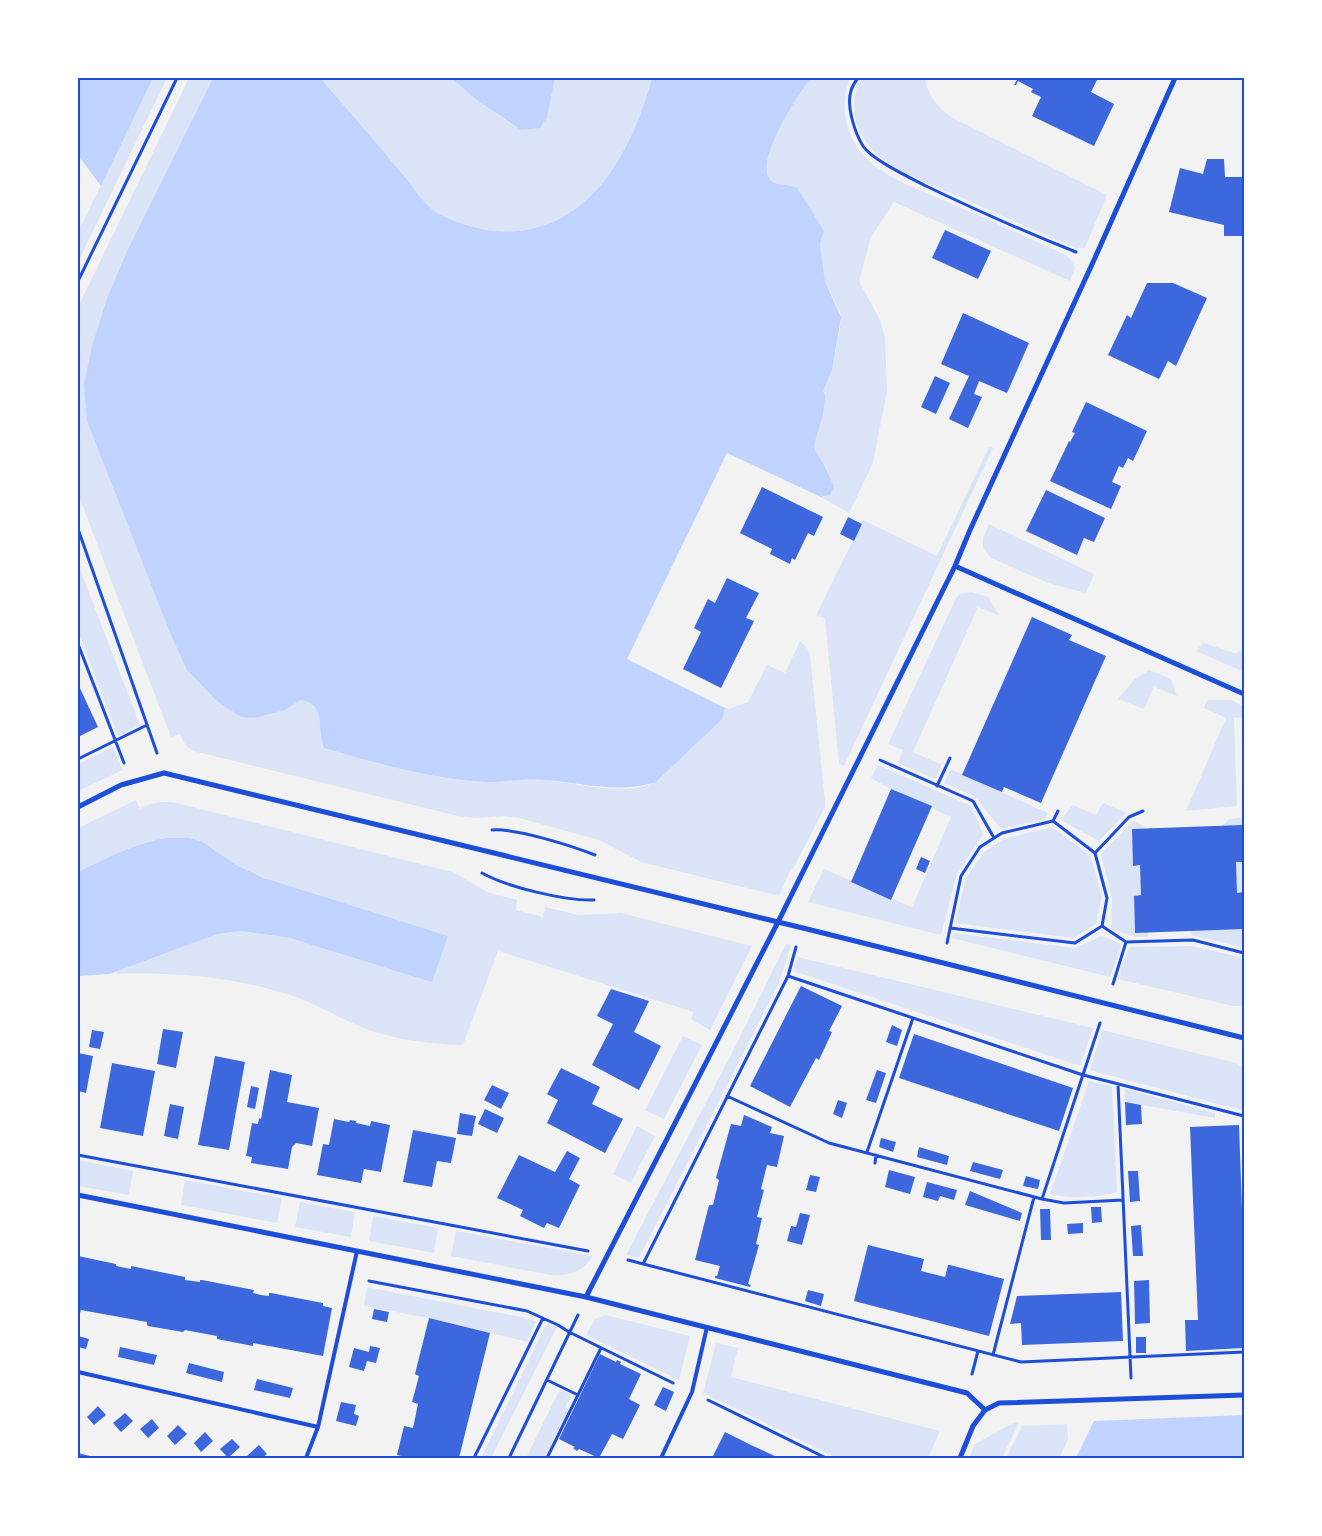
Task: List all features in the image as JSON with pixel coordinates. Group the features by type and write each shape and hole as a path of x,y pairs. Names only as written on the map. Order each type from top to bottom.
{"street":[{"path":"586,1297 778,922 955,566 1175,78"},
{"path":"955,566 1244,694"},
{"path":"78,807 121,785 164,773 778,922 1244,1038"},
{"path":"78,1195 586,1297 968,1393 985,1410"},
{"path":"960,1458 973,1426 985,1410 998,1403 1244,1395"}],"lane":[{"path":"306,1458 318,1427 357,1251"},
{"path":"661,1458 692,1392 707,1328"},
{"path":"78,1372 318,1427"}],"path":[{"path":"78,281 177,78"},
{"path":"858,78 851,91 849,105 853,122 863,147 884,163 910,178 986,215 1094,260"},
{"path":"78,529 164,773"},
{"path":"78,644 133,782"},
{"path":"78,758 148,725"},
{"path":"862,752 973,801 994,838"},
{"path":"937,786 950,758"},
{"path":"1053,821 1058,811"},
{"path":"1095,853 1129,817 1143,811"},
{"path":"942,963 961,876 980,847 1002,833 1053,821"},
{"path":"950,928 1075,943 1102,926 1107,898 1095,853 1053,821"},
{"path":"1102,926 1126,942 1193,940 1244,954"},
{"path":"643,1264 788,976 801,928"},
{"path":"1116,972 1126,942"},
{"path":"788,976 1083,1074 1244,1116"},
{"path":"867,1152 913,1018"},
{"path":"1042,1199 1096,1034"},
{"path":"1118,1084 1133,1398"},
{"path":"727,1096 829,1144 867,1152 1042,1199 1064,1203 1123,1200"},
{"path":"78,1155 608,1255 1021,1362 1244,1352"},
{"path":"874,1163 876,1155"},
{"path":"993,1355 1034,1197"},
{"path":"351,1278 527,1311 542,1318 474,1458"},
{"path":"509,1458 586,1297"},
{"path":"547,1458 601,1348"},
{"path":"546,1380 578,1395"}],"shaded area":[{"path":"153,78 167,78 78,262 78,232"},
{"path":"189,78 213,78 127,251 107,298 92,346 84,383 285,710 301,700 309,702 318,712 324,748 425,774 465,781 538,780 606,788 637,788 651,784 662,777 725,708 724,706 729,709 748,702 767,665 785,673 800,641 807,648 810,655 825,807 793,869 791,868 779,896 641,862 599,840 519,818 458,816 197,752 186,746 180,734 171,737 78,494 78,307"},
{"path":"320,78 451,78 478,101 517,128 548,111 555,78 652,78 631,136 617,162 600,186 579,206 555,221 526,230 494,231 462,223 433,210"},
{"path":"811,78 850,78 845,99 848,129 864,156 883,172 1066,255 1075,268 1070,281 894,202 871,237 859,281 880,320 885,337 887,391 873,463 849,513 821,497 825,497 834,486 814,445 823,415 823,388 832,370 841,321 840,312 825,282 820,244 824,231 789,185 774,182 767,172 768,157 774,139 794,102"},
{"path":"860,78 925,78 928,90 934,100 951,117 1107,195 1085,248 1075,248 925,182 879,156 865,140 857,123 854,106"},
{"path":"989,447 993,448 844,766 839,764 825,619 816,615 863,520 937,556"},
{"path":"989,524 1094,574 1086,593 1048,583 991,558 983,547 983,538"},
{"path":"78,564 140,725 118,736 78,631"},
{"path":"971,592 988,597 1000,616 978,607 913,752 942,765 935,779 898,763 903,750 888,744 956,598 960,594"},
{"path":"1203,643 1235,653 1244,650 1244,672 1196,651"},
{"path":"1149,670 1171,679 1177,696 1154,687 1144,709 1118,699 1135,679"},
{"path":"1207,700 1232,700 1244,707 1244,717 1234,718 1237,806 1186,811 1226,718 1204,708"},
{"path":"113,747 123,770 78,791 78,764"},
{"path":"878,765 971,806 983,834 957,874 941,935 808,902 824,869 912,907 951,817 871,778"},
{"path":"950,769 1048,813 1045,819 1001,829 975,797 944,783"},
{"path":"136,800 140,809 158,803 177,803 453,872 487,892 517,900 516,910 543,917 545,907 578,915 621,913 752,946 710,1030 691,1019 694,1012 498,951 463,1045 414,1041 378,1033 293,996 250,984 184,975 117,974 116,972 216,934 241,931 290,938 447,936 277,883 236,865 201,841 189,838 166,838 146,842 78,872 78,828"},
{"path":"1103,803 1126,813 1099,841 1064,822 1062,818 1073,805 1096,815"},
{"path":"1243,817 1244,893 1237,893 1236,862 1243,861 1242,825 1222,826 1229,819"},
{"path":"1133,821 1147,828 1132,829 1133,865 1140,865 1141,895 1134,896 1135,933 1148,932 1148,937 1135,937 1111,929 1112,899 1101,854"},
{"path":"1052,827 1090,855 1102,896 1096,924 1075,938 955,923 966,878 984,852 1004,839"},
{"path":"1244,929 1244,948 1192,935 1191,931"},
{"path":"953,933 1075,948 1102,936 1121,944 1121,947 1110,977 952,938"},
{"path":"786,944 791,945 779,983 639,1258 626,1255 732,1053"},
{"path":"1191,946 1244,958 1244,1006 1233,1006 1118,979 1129,947"},
{"path":"798,957 1093,1028 1080,1066 793,971"},
{"path":"1102,1030 1236,1063 1244,1069 1244,1111 1090,1070"},
{"path":"683,1036 702,1045 664,1119 645,1110"},
{"path":"1089,1081 1112,1086 1117,1192 1084,1197 1050,1194"},
{"path":"1125,1089 1215,1113 1215,1118 1125,1102"},
{"path":"637,1126 655,1136 631,1183 613,1174"},
{"path":"78,1160 133,1171 129,1195 78,1186"},
{"path":"185,1180 282,1198 277,1223 181,1205"},
{"path":"300,1202 355,1212 351,1237 295,1227"},
{"path":"373,1216 438,1228 434,1253 369,1241"},
{"path":"456,1231 593,1256 580,1270 563,1275 550,1275 451,1256"},
{"path":"367,1287 526,1318 536,1322 527,1342 429,1318 364,1306"},
{"path":"606,1315 690,1336 679,1380 586,1335 595,1319"},
{"path":"549,1324 557,1327 491,1458 481,1458 545,1327"},
{"path":"716,1343 738,1348 731,1377 940,1431 928,1458 837,1458 703,1393"},
{"path":"560,1389 572,1395 565,1407 569,1409 544,1458 526,1458"},
{"path":"1015,1422 1019,1422 1002,1458 969,1458 975,1444"},
{"path":"1067,1424 1068,1440 1059,1458 1006,1458 1022,1426"}],"water":[{"path":"78,78 153,78 101,186 78,155"},
{"path":"213,78 320,78 433,210 462,223 494,231 526,230 555,221 579,206 600,186 617,162 631,136 652,78 811,78 780,127 768,158 767,170 773,182 798,189 824,231 820,244 825,282 841,317 832,370 823,391 825,396 823,415 814,445 834,486 830,495 821,497 727,453 627,659 725,708 722,719 656,782 628,787 601,787 538,780 485,782 444,778 404,769 324,748 318,712 309,702 301,700 285,710 254,718 241,717 217,701 187,670 171,635 87,421 84,383 92,346 107,298 127,251"},
{"path":"451,78 555,78 547,117 540,128 521,130 478,101"},
{"path":"166,838 189,838 201,841 236,865 264,878 448,936 432,982 290,938 241,931 217,934 110,974 78,976 78,872 132,848"},
{"path":"1244,1415 1244,1458 1076,1458 1094,1421"}],"building":[{"path":"1018,78 1098,78 1091,92 1114,104 1094,146 1032,116 1041,97 1031,92 1033,89 1018,81 1014,85"},
{"path":"1207,159 1224,159 1225,177 1244,177 1244,236 1224,236 1224,225 1169,212 1180,168 1203,174"},
{"path":"945,230 991,251 978,279 932,258"},
{"path":"1147,283 1173,283 1207,298 1176,366 1168,361 1159,379 1108,355 1127,315 1131,318"},
{"path":"963,313 1029,343 1007,393 979,381 974,394 982,397 968,428 949,419 969,376 941,364"},
{"path":"935,376 950,383 936,414 921,407"},
{"path":"1086,402 1147,431 1133,461 1128,458 1123,468 1119,466 1112,482 1121,486 1111,509 1050,481 1069,441 1075,433 1072,432"},
{"path":"762,487 823,517 814,536 808,533 795,560 792,558 790,564 770,554 772,549 740,533"},
{"path":"1046,490 1105,518 1094,542 1084,538 1077,555 1026,531"},
{"path":"848,517 862,524 854,541 840,534"},
{"path":"727,578 759,593 746,618 754,621 721,688 683,669 701,632 694,628 708,599 715,603"},
{"path":"1032,617 1072,635 1069,640 1106,656 1041,803 1004,787 1002,792 962,775"},
{"path":"78,684 98,727 78,737"},
{"path":"891,789 932,806 891,900 851,882"},
{"path":"1242,825 1243,862 1236,862 1237,893 1244,892 1244,929 1135,933 1134,896 1141,895 1140,865 1133,866 1132,829"},
{"path":"921,857 930,861 925,873 916,869"},
{"path":"801,986 842,1006 829,1031 832,1032 819,1060 816,1058 790,1107 750,1086"},
{"path":"611,989 649,1001 634,1032 661,1046 639,1090 592,1065 613,1024 597,1016"},
{"path":"892,1025 902,1030 897,1046 886,1042"},
{"path":"163,1029 183,1032 176,1068 157,1064"},
{"path":"92,1030 104,1032 100,1049 89,1047"},
{"path":"914,1034 1073,1088 1059,1131 899,1078"},
{"path":"78,1053 93,1056 86,1093 78,1091"},
{"path":"215,1056 245,1062 229,1150 198,1145"},
{"path":"112,1063 155,1071 143,1136 100,1128"},
{"path":"561,1068 600,1087 592,1104 623,1119 605,1153 547,1123 558,1100 547,1094"},
{"path":"270,1070 292,1075 287,1102 319,1108 312,1146 296,1143 292,1147 288,1169 251,1163 252,1157 246,1156 252,1123 258,1124 259,1118 261,1119"},
{"path":"877,1070 886,1073 876,1103 866,1100"},
{"path":"492,1085 509,1093 501,1109 484,1100"},
{"path":"251,1086 259,1088 255,1109 247,1107"},
{"path":"838,1100 847,1103 842,1118 833,1114"},
{"path":"1125,1102 1141,1105 1142,1124 1126,1125"},
{"path":"170,1104 184,1107 178,1139 164,1136"},
{"path":"485,1109 504,1118 497,1133 478,1124"},
{"path":"460,1113 476,1116 472,1136 457,1134"},
{"path":"744,1115 772,1127 770,1133 784,1136 777,1167 767,1165 761,1189 764,1190 757,1217 762,1218 756,1244 759,1245 748,1284 751,1285 750,1287 715,1278 720,1266 695,1260 709,1205 713,1205 719,1180 716,1178 731,1124 741,1126"},
{"path":"334,1119 349,1122 350,1120 356,1121 356,1123 370,1126 371,1121 390,1125 381,1172 364,1169 361,1183 317,1175 323,1144 329,1145"},
{"path":"1239,1125 1244,1266 1244,1348 1186,1351 1185,1320 1198,1320 1190,1127"},
{"path":"413,1130 456,1138 451,1163 437,1161 432,1187 403,1182"},
{"path":"881,1138 896,1142 893,1152 879,1147"},
{"path":"919,1147 949,1156 947,1165 917,1157"},
{"path":"567,1151 580,1158 569,1179 580,1185 559,1228 547,1223 544,1228 520,1216 523,1210 497,1198 519,1155 555,1172"},
{"path":"973,1162 1003,1170 1000,1179 970,1171"},
{"path":"889,1170 915,1177 910,1194 885,1187"},
{"path":"1128,1171 1138,1171 1140,1201 1130,1202"},
{"path":"810,1175 820,1177 816,1192 806,1190"},
{"path":"1026,1176 1040,1180 1038,1189 1023,1186"},
{"path":"927,1182 957,1190 954,1200 940,1196 938,1201 923,1197"},
{"path":"970,1191 1022,1213 1020,1221 965,1205"},
{"path":"1091,1207 1101,1207 1102,1222 1092,1223"},
{"path":"1040,1209 1050,1209 1051,1240 1041,1240"},
{"path":"800,1213 810,1215 802,1245 787,1241 791,1226 796,1227"},
{"path":"1083,1223 1083,1233 1068,1234 1067,1224"},
{"path":"1141,1225 1143,1256 1133,1256 1131,1226"},
{"path":"868,1245 924,1259 921,1271 945,1277 948,1265 950,1265 1004,1279 989,1336 854,1301"},
{"path":"78,1256 131,1269 131,1266 185,1277 185,1280 200,1282 202,1280 254,1290 253,1293 261,1295 269,1296 269,1293 271,1293 323,1303 323,1306 332,1308 323,1356 253,1343 253,1346 217,1339 217,1336 148,1326 147,1322 81,1310 80,1313 78,1312"},
{"path":"1149,1280 1150,1323 1135,1324 1134,1281"},
{"path":"808,1290 824,1294 821,1306 805,1301"},
{"path":"1121,1292 1123,1341 1022,1345 1021,1323 1010,1324 1017,1296"},
{"path":"374,1309 389,1312 387,1322 372,1319"},
{"path":"429,1318 490,1333 459,1458 411,1458 397,1455 404,1426 413,1428 418,1404 412,1402 419,1376 415,1374"},
{"path":"78,1336 89,1339 86,1349 78,1347"},
{"path":"1136,1337 1146,1337 1146,1353 1136,1353"},
{"path":"370,1346 380,1348 376,1363 367,1361 364,1371 349,1367 354,1348 369,1352"},
{"path":"120,1347 157,1355 154,1365 118,1357"},
{"path":"600,1354 616,1362 617,1360 621,1362 620,1364 641,1374 629,1399 640,1405 623,1439 612,1434 599,1458 579,1449 577,1451 573,1448 575,1447 559,1439"},
{"path":"189,1363 224,1372 222,1382 186,1373"},
{"path":"257,1379 293,1388 290,1398 254,1390"},
{"path":"663,1387 674,1392 666,1411 654,1405"},
{"path":"341,1402 356,1405 354,1414 359,1416 356,1426 336,1421"},
{"path":"98,1406 106,1415 94,1425 87,1417"},
{"path":"125,1413 133,1421 121,1432 113,1423"},
{"path":"152,1419 159,1428 148,1438 140,1429"},
{"path":"178,1425 187,1434 175,1445 167,1436"},
{"path":"205,1432 213,1441 201,1452 194,1443"},
{"path":"725,1432 751,1445 779,1458 712,1458"},
{"path":"232,1439 240,1447 228,1458 220,1449"},
{"path":"259,1445 267,1454 262,1458 249,1458 247,1456"},
{"path":"78,1453 98,1458 78,1458"}]}
